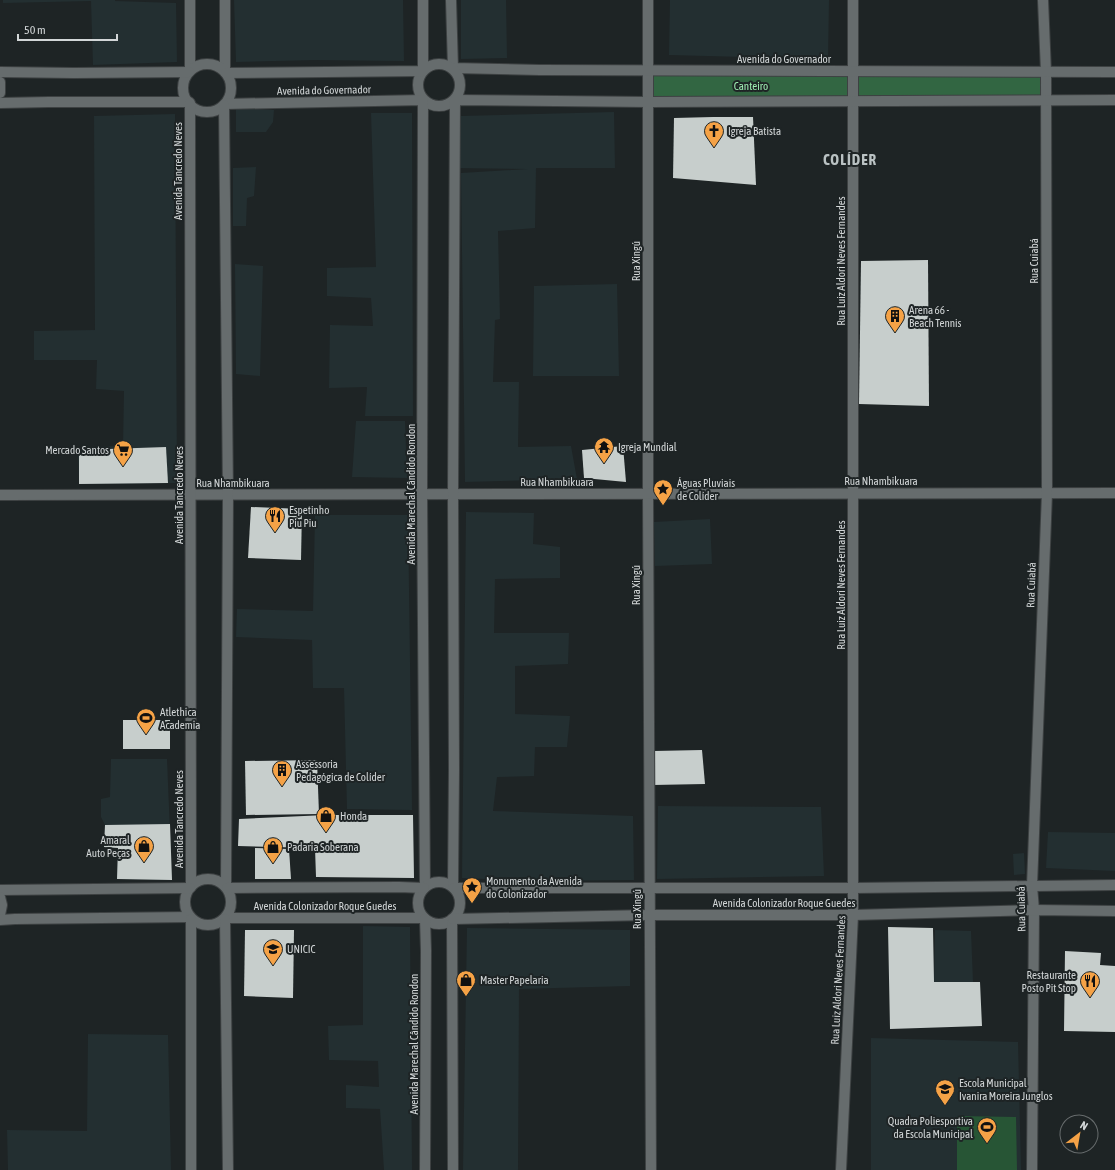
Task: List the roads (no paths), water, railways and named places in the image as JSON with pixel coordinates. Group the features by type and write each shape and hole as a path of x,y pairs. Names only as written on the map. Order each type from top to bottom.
{"street":[{"path":"190,0 190,71"},
{"path":"225,0 226,72"},
{"path":"423,0 423,71 418,82 418,89 423,100 429,104 442,107 455,100 461,87 460,80 453,68 447,65 434,64 423,71"},
{"path":"451,0 453,68"},
{"name":"Rua Xingú","path":"648,0 649,916 651,1170"},
{"name":"Rua Luiz Aldori Neves Fernandes","path":"841,1170 854,888 853,0"},
{"name":"Rua Cuiabá","path":"1032,1170 1034,910 1032,886 1047,493 1046,72 1043,0"},
{"path":"211,64 226,72 230,78 231,92 229,99 224,105 218,110 210,112 194,108 189,103 183,87 185,79 195,66 211,64"},
{"name":"Avenida do Governador","path":"453,68 540,70 1115,72"},
{"path":"0,72 74,74 190,71"},
{"name":"Avenida do Governador","path":"226,72 423,71"},
{"path":"0,82 0,93"},
{"name":"Avenida do Governador","path":"224,105 423,100"},
{"name":"Avenida Marechal Cândido Rondon","path":"423,100 422,494 424,887"},
{"path":"455,100 648,102 1115,100"},
{"path":"453,887 455,100"},
{"path":"0,103 189,103"},
{"name":"Avenida Tancredo Neves","path":"189,103 191,888"},
{"path":"224,105 228,495 226,887"},
{"name":"Rua Nhambikuara","path":"0,495 1115,493"},
{"path":"0,920 191,918 204,925 212,925 220,923 230,912 232,900 226,887 215,880 201,880 195,883 186,895 185,903 191,918 191,1170"},
{"path":"435,882 442,882 453,887 460,900 460,907 457,914 452,919 442,924 436,924 425,918 420,913 418,900 424,887 435,882"},
{"name":"Avenida Colonizador Roque Guedes","path":"453,887 854,888 1115,884"},
{"name":"Avenida Colonizador Roque Guedes","path":"226,887 424,887"},
{"path":"0,890 191,888"},
{"path":"0,897 2,905 0,915"},
{"name":"Avenida Colonizador Roque Guedes","path":"452,919 853,915 1034,910 1115,911"},
{"path":"225,918 228,1170"},
{"name":"Avenida Colonizador Roque Guedes","path":"225,918 425,918"},
{"name":"Avenida Marechal Cândido Rondon","path":"425,918 425,1170"},
{"path":"452,919 453,1170"}],"place":[{"name":"Igreja Batista","path":"714,148"},
{"name":"Arena 66 - Beach Tennis","path":"895,333"},
{"name":"Igreja Mundial","path":"604,464"},
{"name":"Mercado Santos","path":"123,467"},
{"name":"Águas Pluviais de Colíder","path":"663,506"},
{"name":"Espetinho Piu Piu","path":"275,533"},
{"name":"Atlethica Academia","path":"146,735"},
{"name":"Assessoria Pedagógica de Colíder","path":"282,787"},
{"name":"Honda","path":"326,833"},
{"name":"Amaral Auto Peças","path":"144,863"},
{"name":"Padaria Soberana","path":"273,864"},
{"name":"Monumento da Avenida do Colonizador","path":"472,904"},
{"name":"UNICIC","path":"273,966"},
{"name":"Master Papelaria","path":"466,997"},
{"name":"Restaurante Posto Pit Stop","path":"1090,998"},
{"name":"Escola Municipal Ivanira Moreira Junglos","path":"945,1106"},
{"name":"Quadra Poliesportiva da Escola Municipal","path":"987,1144"}],"district":[{"name":"COLÍDER","path":"850,159"}],"park label":[{"name":"Canteiro","path":"751,86"}]}
